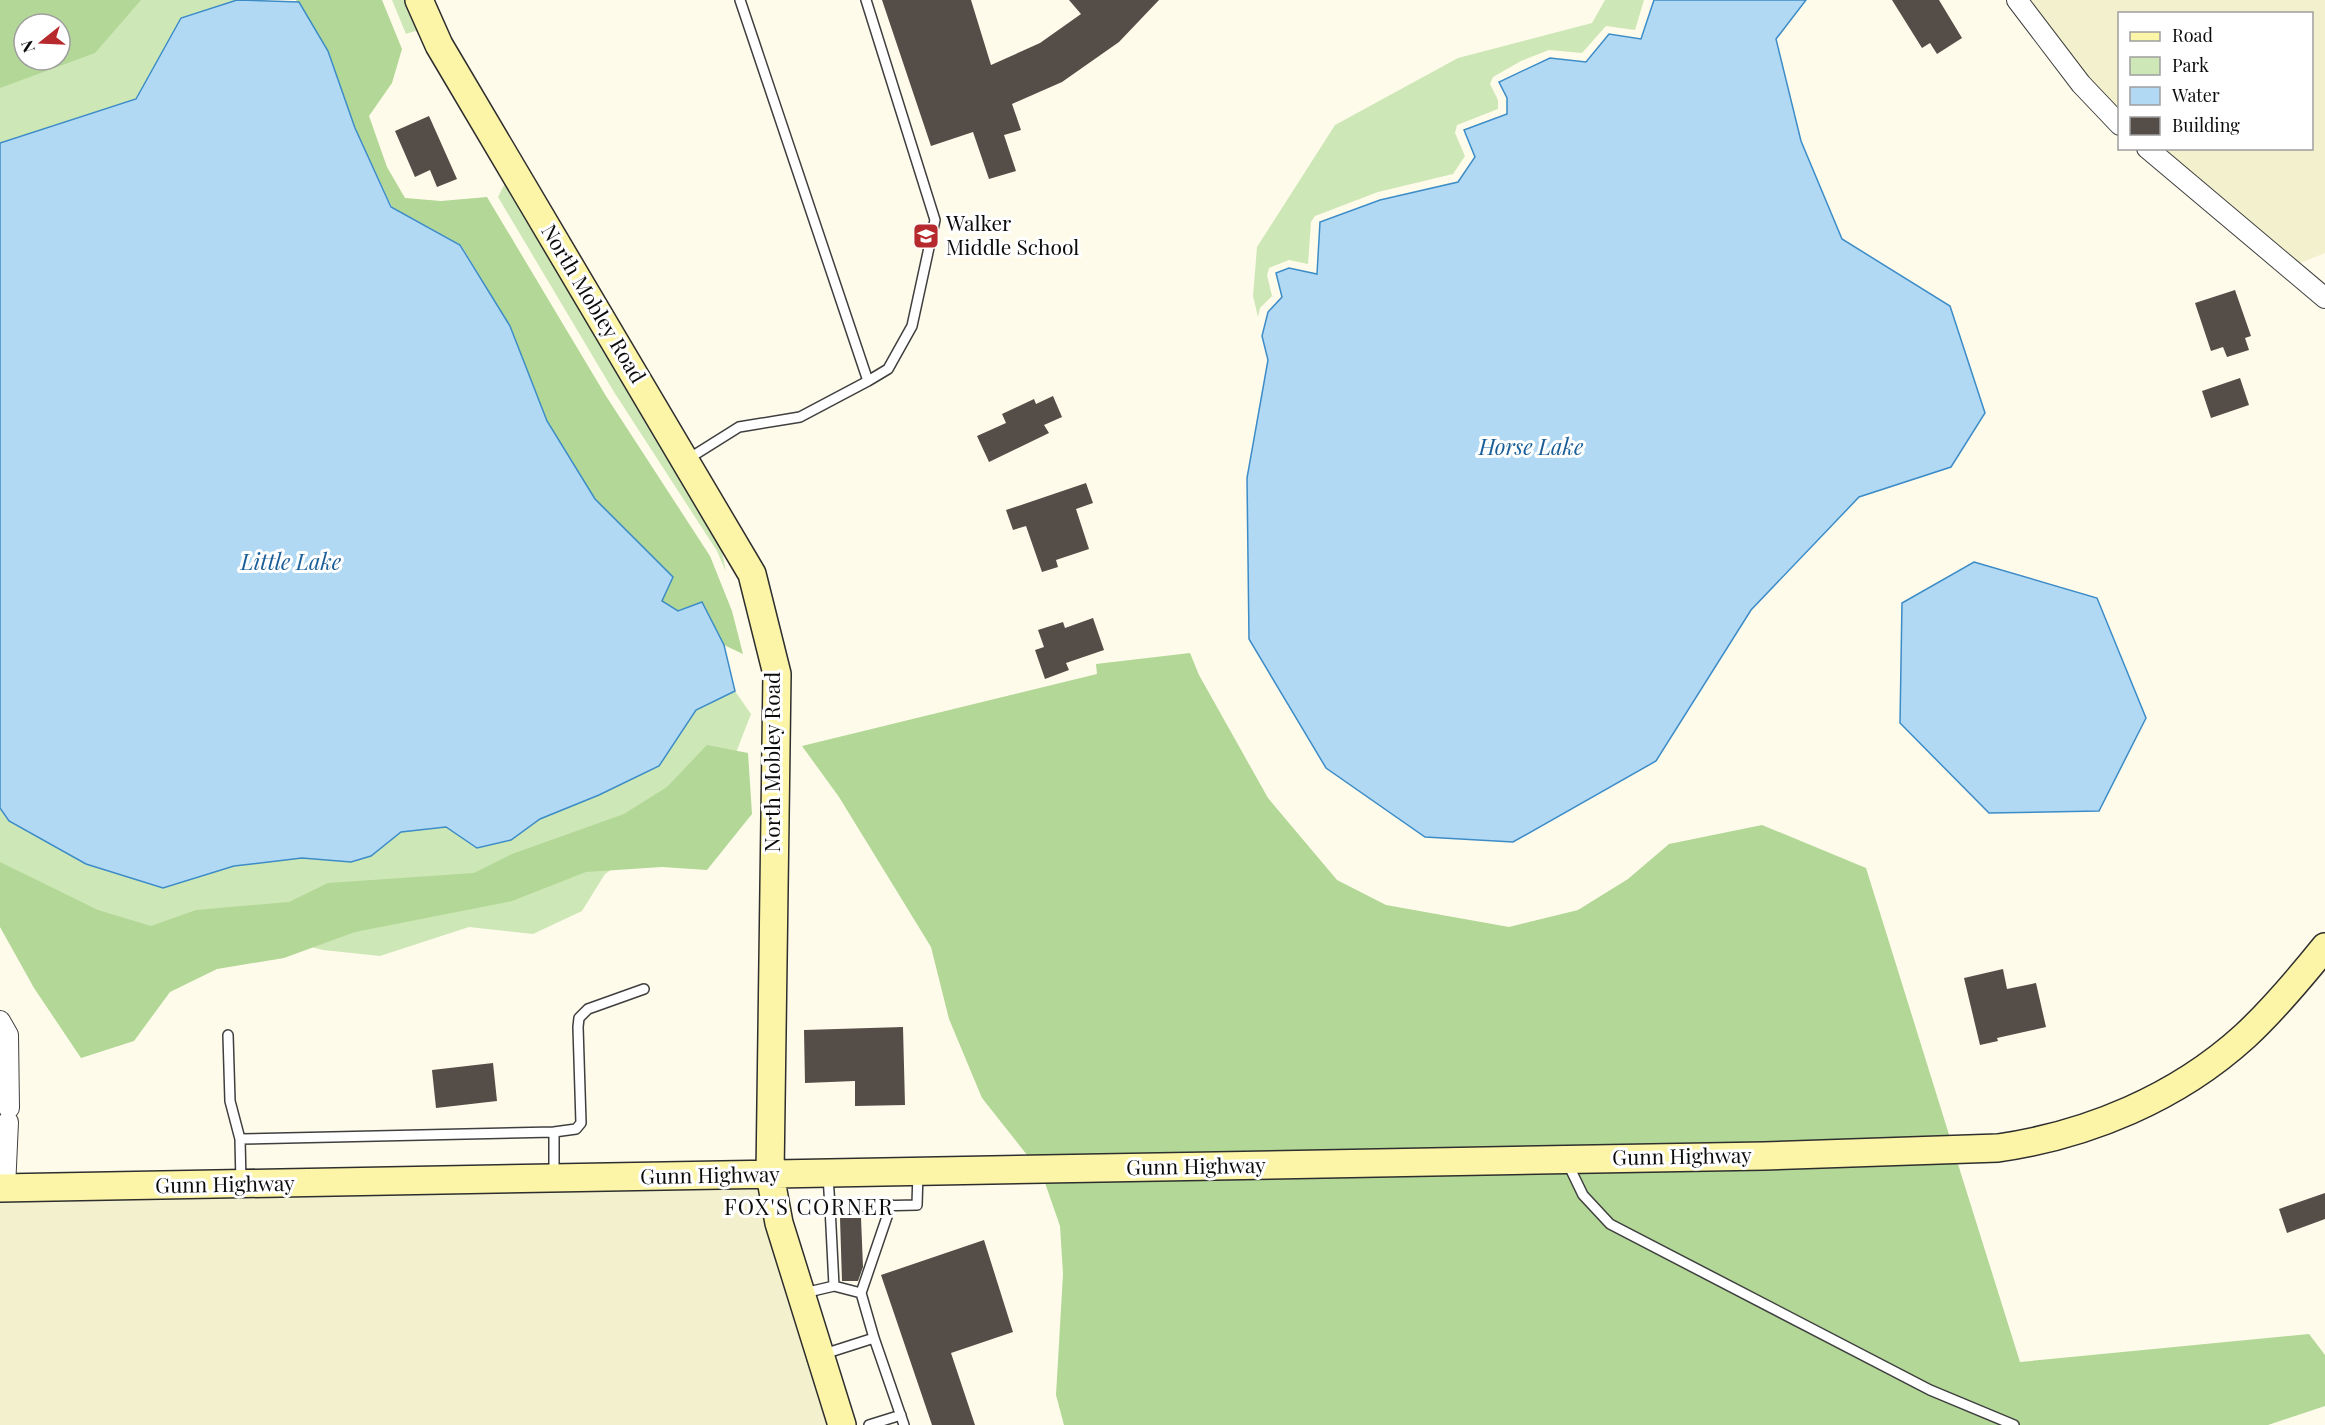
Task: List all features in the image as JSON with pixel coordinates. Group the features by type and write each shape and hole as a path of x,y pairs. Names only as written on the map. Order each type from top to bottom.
{"main road":[{"name":"North Mobley Road","path":"419,0 440,45 752,574 777,674 770,1175 779,1223 842,1425"},
{"name":"Gunn Highway","path":"3,1188 1566,1160 1970,1150 2016,1146 2055,1137 2130,1110 2178,1085 2208,1065 2263,1019 2325,947"}],"street":[{"path":"2017,0 2081,84 2118,123"},
{"path":"2149,150 2325,298"},
{"path":"0,1021 8,1035 5,1085 8,1115 3,1188"}],"lane":[{"path":"740,0 868,381"},
{"path":"685,461 740,427 800,417 868,381 888,369 912,326 935,220 866,0"},
{"path":"240,1138 554,1132 576,1129 581,1123 579,1018 588,1009 644,989"},
{"path":"228,1035 230,1101 240,1138 242,1185"},
{"path":"554,1132 554,1179"},
{"path":"1566,1160 1583,1195 1611,1224 1930,1390 2014,1425"},
{"path":"830,1207 917,1205 918,1172"},
{"path":"827,1174 834,1286"},
{"path":"891,1205 861,1293 904,1425"},
{"path":"801,1294 834,1286 861,1293"},
{"path":"820,1356 874,1338"},
{"path":"869,1425 901,1415"}],"shaded area":[{"path":"2029,0 2325,0 2325,253 2300,263 2165,150 2313,150 2313,12 2118,12 2118,110 2089,78"},
{"path":"759,1185 831,1425 0,1425 0,1198"}],"green space":[{"path":"0,0 237,0 181,18 136,99 0,143"},
{"path":"0,0 141,0 95,53 72,61 72,12 12,12 12,72 43,72 0,88"},
{"path":"296,0 382,0 402,49 392,83 369,116 387,167 405,198 441,201 487,197 606,396 710,556 732,611 743,654 724,645 702,602 678,611 662,601 673,577 595,499 547,421 510,326 461,245 392,207 355,128 328,51"},
{"path":"392,0 407,0 720,542 726,572 717,551 614,392 498,197 505,183 419,33 415,31 406,34"},
{"path":"1605,0 1644,0 1635,30 1606,26 1582,53 1549,50 1521,61 1493,77 1490,84 1498,100 1498,109 1457,125 1455,133 1465,156 1453,174 1378,192 1315,216 1311,222 1308,264 1289,260 1269,268 1267,275 1272,296 1260,308 1258,317 1253,296 1257,247 1335,125 1458,58 1592,23"},
{"path":"1190,653 1199,675 1268,798 1337,880 1386,905 1509,927 1578,910 1628,879 1669,844 1762,825 1866,868 1951,1141 1031,1160 982,1098 949,1019 931,947 839,797 802,746 1097,674 1096,664"},
{"path":"735,691 751,714 732,763 654,840 605,874 582,911 533,934 469,927 380,956 323,950 266,936 184,951 0,890 0,808 9,821 163,888 234,866 302,858 351,862 371,856 401,832 446,827 477,848 511,840 540,819 599,795 659,766 696,710"},
{"path":"707,745 748,753 752,814 707,870 662,867 586,872 512,901 355,932 284,958 217,969 170,992 134,1041 81,1058 34,988 0,927 0,862 98,910 151,926 196,910 289,902 328,883 474,873 512,854 624,814 667,787"},
{"path":"1957,1161 2020,1362 2309,1334 2325,1355 2325,1406 2268,1425 1064,1425 1056,1395 1063,1274 1060,1226 1044,1180"}],"water":[{"name":"Little Lake","path":"237,0 299,2 328,51 355,128 391,207 460,245 510,326 547,421 595,499 673,577 662,601 678,611 702,602 724,645 735,691 696,710 659,766 599,795 540,819 511,840 477,848 446,827 401,832 371,856 351,862 302,858 234,866 163,888 86,864 9,821 0,808 0,143 136,99 181,18"},
{"name":"Horse Lake","path":"1654,0 1806,0 1776,39 1801,141 1842,239 1950,306 1985,413 1951,467 1859,497 1751,610 1656,761 1513,842 1425,837 1326,768 1249,639 1247,478 1268,360 1262,336 1268,312 1282,297 1276,273 1289,268 1317,274 1320,222 1380,200 1458,182 1475,157 1464,130 1507,114 1507,98 1499,82 1550,58 1586,62 1609,34 1641,39"},
{"path":"1974,562 2097,598 2146,718 2099,811 1989,813 1900,723 1902,603"}],"building":[{"path":"882,0 971,0 991,65 1040,43 1081,14 1069,0 1159,0 1119,42 1062,82 1012,104 1021,130 1004,135 1016,171 989,179 973,132 931,146"},
{"path":"1892,0 1939,0 1962,38 1937,54 1930,43 1922,48"},
{"path":"429,116 457,179 437,187 430,170 415,177 395,131"},
{"path":"2235,290 2251,336 2245,338 2249,350 2227,357 2223,347 2211,351 2195,303"},
{"path":"2240,378 2249,405 2211,418 2202,391"},
{"path":"1053,396 1062,417 1044,425 1049,433 989,462 977,436 1006,423 1002,414 1034,399 1036,404"},
{"path":"1086,483 1093,503 1076,509 1089,549 1056,560 1058,567 1042,572 1026,526 1013,530 1006,510"},
{"path":"1093,618 1104,650 1066,663 1069,670 1045,679 1035,650 1044,647 1038,630 1063,622 1065,628"},
{"path":"2003,969 2007,989 2036,983 2046,1027 1997,1038 1998,1041 1980,1045 1964,978"},
{"path":"903,1027 905,1105 855,1106 855,1081 805,1083 804,1030"},
{"path":"493,1063 497,1101 436,1108 432,1070"},
{"path":"2325,1193 2325,1219 2287,1233 2279,1209"},
{"path":"840,1218 861,1218 863,1267 858,1281 842,1281"},
{"path":"984,1240 1013,1332 951,1353 975,1425 932,1425 881,1275"}],"place":[{"name":"Walker Middle School","path":"926,236"}],"district":[{"name":"FOX'S CORNER","path":"809,1207"}]}
